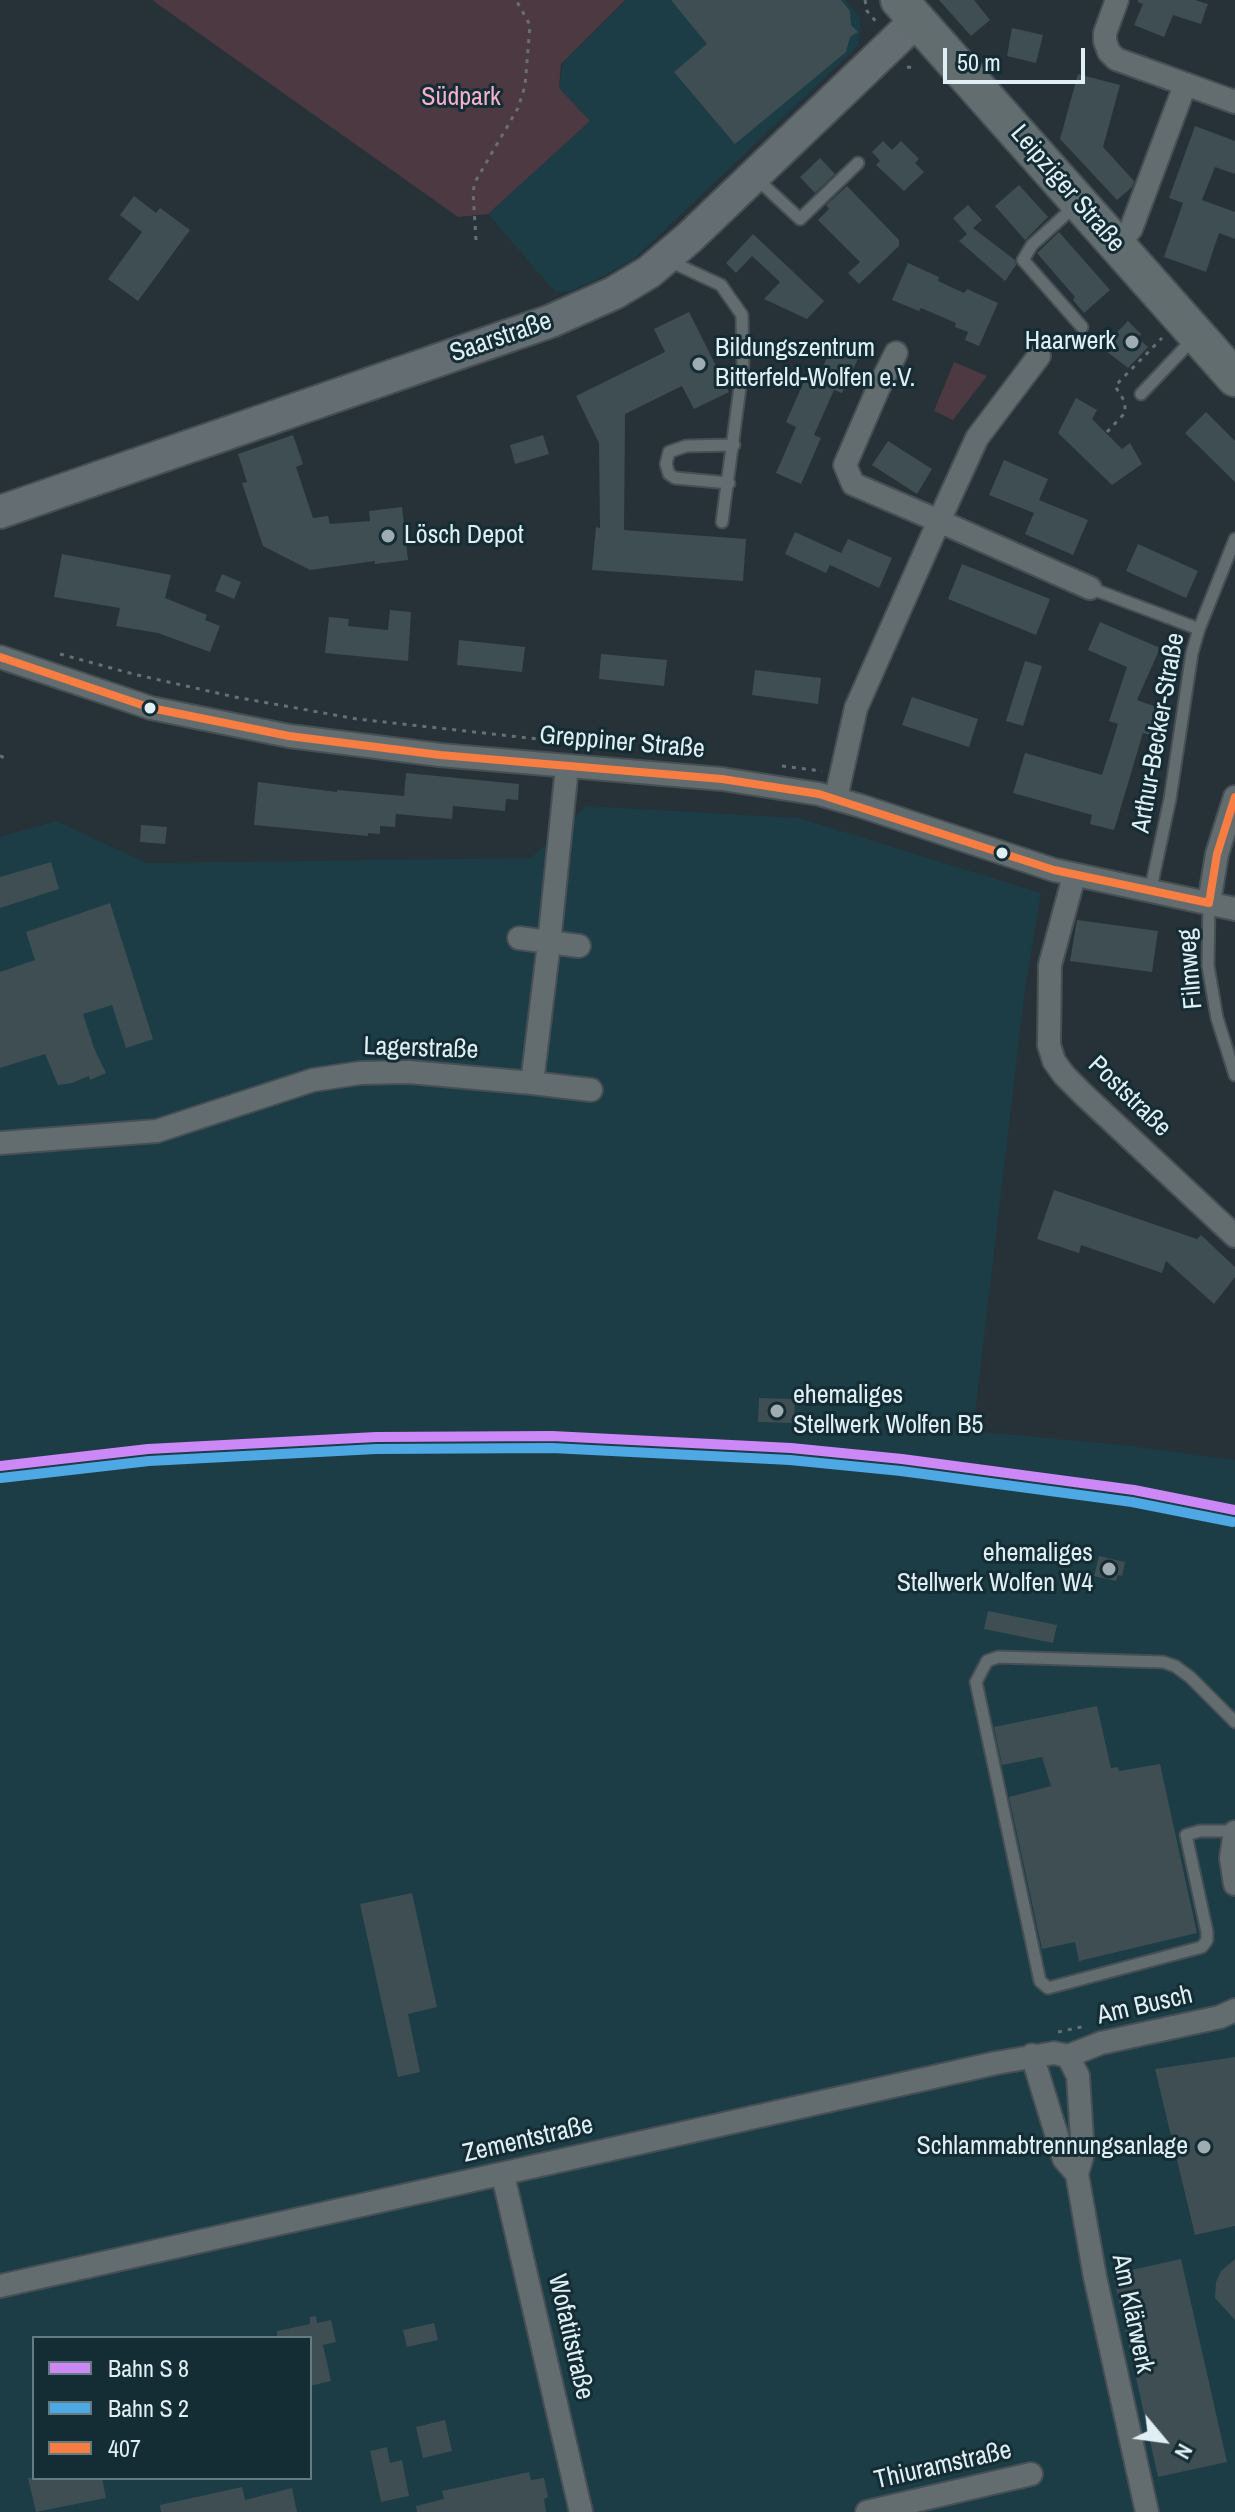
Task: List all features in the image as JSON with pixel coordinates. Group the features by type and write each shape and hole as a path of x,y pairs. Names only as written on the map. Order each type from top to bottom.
{"main road":[{"name":"Leipziger Straße","path":"914,7 1078,203 1235,378"}],"street":[{"path":"1117,0 1105,33 1109,52 1116,59 1235,102"},
{"name":"Saarstraße","path":"0,512 551,321 614,293 670,255 754,176 914,7"},
{"path":"1116,246 1126,237 1137,215 1185,85"},
{"path":"896,353 845,465 853,484 1090,588"},
{"path":"836,798 856,708 977,438 1039,356"},
{"name":"Greppiner Straße","path":"0,657 122,700 230,725 346,745 722,779 836,798 1074,876 1235,909"},
{"path":"532,1083 567,767"},
{"path":"1209,903 1217,854 1235,797"},
{"name":"Poststraße","path":"1074,876 1050,965 1049,1045 1054,1061 1084,1095 1235,1236"},
{"path":"519,938 579,946"},
{"name":"Lagerstraße","path":"0,1143 157,1131 313,1080 360,1073 409,1072 591,1090"},
{"path":"1235,1831 1231,1858 1235,1884"},
{"name":"Am Busch","path":"1068,2056 1101,2043 1220,2017 1235,2010"},
{"name":"Zementstraße","path":"0,2286 1032,2055 1054,2053 1068,2056"},
{"name":"Am Klärwerk","path":"1032,2055 1064,2159 1077,2174"},
{"name":"Am Klärwerk","path":"1068,2056 1078,2076 1083,2153 1077,2174 1095,2277 1147,2512"},
{"name":"Wofatitstraße","path":"503,2175 581,2512"},
{"name":"Thiuramstraße","path":"867,2512 1031,2474"}],"lane":[{"path":"754,176 800,219 858,163"},
{"path":"1078,203 1032,245 1023,260 1082,327"},
{"path":"670,255 680,266 721,285 742,315 743,365 722,522"},
{"path":"1141,394 1196,336"},
{"path":"729,483 675,478 669,474 666,464 669,452 686,446 734,445"},
{"name":"Arthur-Becker-Straße","path":"1150,892 1170,799 1192,653 1235,539"},
{"path":"1090,588 1199,629"},
{"name":"Filmweg","path":"1209,903 1208,966 1217,1018 1235,1075"},
{"path":"1235,1722 1190,1677 1163,1662 998,1657 987,1661 976,1682 1040,1981 1048,1988 1202,1947 1207,1940 1207,1932 1186,1835 1200,1831 1235,1831"}],"path":[{"path":"476,240 475,182 518,108 525,86 530,25 516,0"},
{"path":"58,653 220,694 357,719 619,748"},
{"path":"0,756 5,758"},
{"path":"774,765 842,773"}],"shaded area":[{"path":"626,0 846,0 861,19 859,45 634,259 571,291 555,292 488,214 590,121 559,88 563,62"},
{"path":"586,806 799,818 1041,893 1025,989 973,1431 1124,1445 1235,1460 1235,2512 0,2512 0,837 56,821 147,863 531,858"}],"green space":[{"name":"Südpark","path":"152,0 625,0 561,64 559,88 590,121 488,214 458,217"},
{"path":"954,362 987,376 953,420 934,411"}],"building":[{"path":"671,0 841,0 850,11 851,25 858,32 850,37 846,52 735,144 674,72 707,44"},
{"path":"939,0 974,0 990,20 971,36"},
{"path":"1138,0 1195,0 1208,4 1201,24 1173,15 1164,37 1134,25 1143,4"},
{"path":"1012,28 1043,35 1036,63 1007,56"},
{"path":"1078,74 1120,85 1103,147 1134,181 1132,187 1117,200 1060,139"},
{"path":"1195,126 1235,141 1235,174 1215,167 1202,200 1235,212 1235,239 1219,233 1206,272 1164,257 1183,203 1169,198"},
{"path":"883,141 892,150 901,141 919,159 915,163 924,172 904,191 876,165 880,161 872,152"},
{"path":"820,158 835,174 815,193 800,177"},
{"path":"1019,185 1048,217 1025,240 995,206"},
{"path":"847,186 899,240 899,246 859,284 848,273 860,262 818,220 829,209 826,205"},
{"path":"134,196 156,213 160,208 190,230 138,301 108,279 142,232 120,215"},
{"path":"968,205 982,220 973,228 1015,260 1016,265 1005,281 959,241 967,234 953,218"},
{"path":"1059,232 1110,290 1084,313 1073,300 1075,297 1037,253"},
{"path":"753,234 824,301 807,319 764,299 780,282 752,256 736,273 726,263"},
{"path":"908,263 964,293 967,289 998,303 979,346 965,340 968,332 955,327 956,323 892,300"},
{"path":"689,312 729,392 694,409 682,386 625,414 624,530 746,539 743,581 592,570 596,527 600,528 599,443 576,396 665,352 654,329"},
{"path":"1128,321 1141,334 1138,338 1148,347 1128,368 1102,348"},
{"path":"836,338 862,350 842,393 834,390 814,435 821,438 801,484 776,473 796,427 786,422 806,377 816,382"},
{"path":"1076,398 1097,410 1092,419 1122,449 1130,443 1142,464 1112,485 1058,433"},
{"path":"1206,412 1235,441 1235,482 1185,433"},
{"path":"293,435 303,464 296,467 313,518 328,516 330,524 370,521 369,511 402,507 408,560 310,570 263,546 242,483 247,482 238,454"},
{"path":"543,435 549,454 515,464 510,445"},
{"path":"888,441 932,469 917,494 872,465"},
{"path":"1004,460 1048,479 1039,500 1088,520 1073,555 1025,534 1034,513 989,495"},
{"path":"795,532 841,553 848,539 892,558 879,588 830,565 826,573 785,554"},
{"path":"1138,544 1198,571 1186,598 1126,571"},
{"path":"62,554 171,575 165,598 207,615 205,620 220,626 210,652 158,633 116,626 120,608 54,597"},
{"path":"962,564 1050,599 1036,635 948,599"},
{"path":"222,574 241,582 234,599 215,591"},
{"path":"390,610 411,612 408,661 325,653 329,617 349,619 348,626 388,630"},
{"path":"1100,622 1160,648 1137,700 1159,708 1150,735 1143,733 1114,830 1090,824 1092,815 1013,793 1025,753 1102,775 1118,724 1109,721 1127,667 1088,650"},
{"path":"459,640 525,647 522,672 457,665"},
{"path":"601,654 667,660 664,686 599,679"},
{"path":"1025,661 1042,666 1023,726 1006,721"},
{"path":"755,670 821,678 818,704 752,695"},
{"path":"912,697 978,719 969,747 902,725"},
{"path":"406,773 519,784 518,800 506,799 505,811 453,806 452,819 396,814 395,827 380,826 380,834 368,833 368,836 254,825 258,782 337,792 404,796"},
{"path":"141,825 167,827 165,844 140,842"},
{"path":"51,862 59,889 0,908 0,877"},
{"path":"110,903 153,1039 126,1048 112,1005 83,1014 106,1073 90,1080 89,1076 58,1085 45,1054 0,1068 0,972 35,960 26,932"},
{"path":"1077,920 1158,931 1152,972 1070,961"},
{"path":"1054,1190 1197,1239 1201,1235 1235,1267 1235,1277 1214,1304 1166,1261 1162,1273 1081,1245 1079,1253 1037,1239"},
{"name":"ehemaliges Stellwerk Wolfen B5","path":"759,1398 795,1399 794,1423 758,1422"},
{"name":"ehemaliges Stellwerk Wolfen W4","path":"1099,1556 1125,1562 1122,1576 1118,1575 1116,1581 1094,1576"},
{"path":"988,1611 1057,1625 1053,1643 984,1629"},
{"path":"1097,1706 1111,1768 1118,1767 1119,1771 1160,1764 1197,1933 1079,1961 1075,1942 1042,1949 1009,1797 1051,1786 1042,1757 1002,1765 994,1727"},
{"path":"412,1893 437,2007 408,2014 420,2072 398,2077 360,1904"},
{"name":"Schlammabtrennungsanlage","path":"1235,2057 1235,2226 1195,2235 1155,2069"},
{"path":"1181,2259 1227,2462 1158,2477 1113,2274"},
{"path":"1235,2259 1235,2320 1215,2298 1216,2282 1221,2271"},
{"path":"316,2316 317,2323 331,2320 336,2342 323,2345 331,2381 312,2386 312,2336 277,2336 277,2331 310,2324 310,2317"},
{"path":"434,2323 438,2340 407,2347 403,2330"},
{"path":"445,2420 452,2451 423,2458 416,2427"},
{"path":"387,2447 390,2463 402,2460 409,2496 381,2502 370,2451"},
{"path":"529,2472 531,2480 544,2478 548,2497 544,2499 546,2512 417,2512 416,2506 444,2499 442,2491"},
{"path":"28,2478 102,2480 106,2498 36,2512"},
{"path":"242,2487 245,2500 292,2488 297,2512 161,2512 160,2505"}],"transit line":[{"name":"407","path":"0,657 151,708 289,736 440,755 722,779 819,794 1054,870 1209,903"},
{"name":"407","path":"1209,903 1217,854 1235,797"},
{"path":"0,1466 148,1449 376,1437 552,1436 791,1448 902,1459 1134,1490 1235,1510"},
{"path":"1,1478 149,1461 376,1449 552,1448 790,1460 901,1471 1132,1502 1233,1522"}],"place":[{"name":"Haarwerk","path":"1132,342"},
{"name":"Bildungszentrum Bitterfeld-Wolfen e.V.","path":"699,364"},
{"name":"Lösch Depot","path":"388,536"},
{"name":"ehemaliges Stellwerk Wolfen B5","path":"777,1411"},
{"name":"ehemaliges Stellwerk Wolfen W4","path":"1109,1569"},
{"name":"Schlammabtrennungsanlage","path":"1204,2147"}]}
